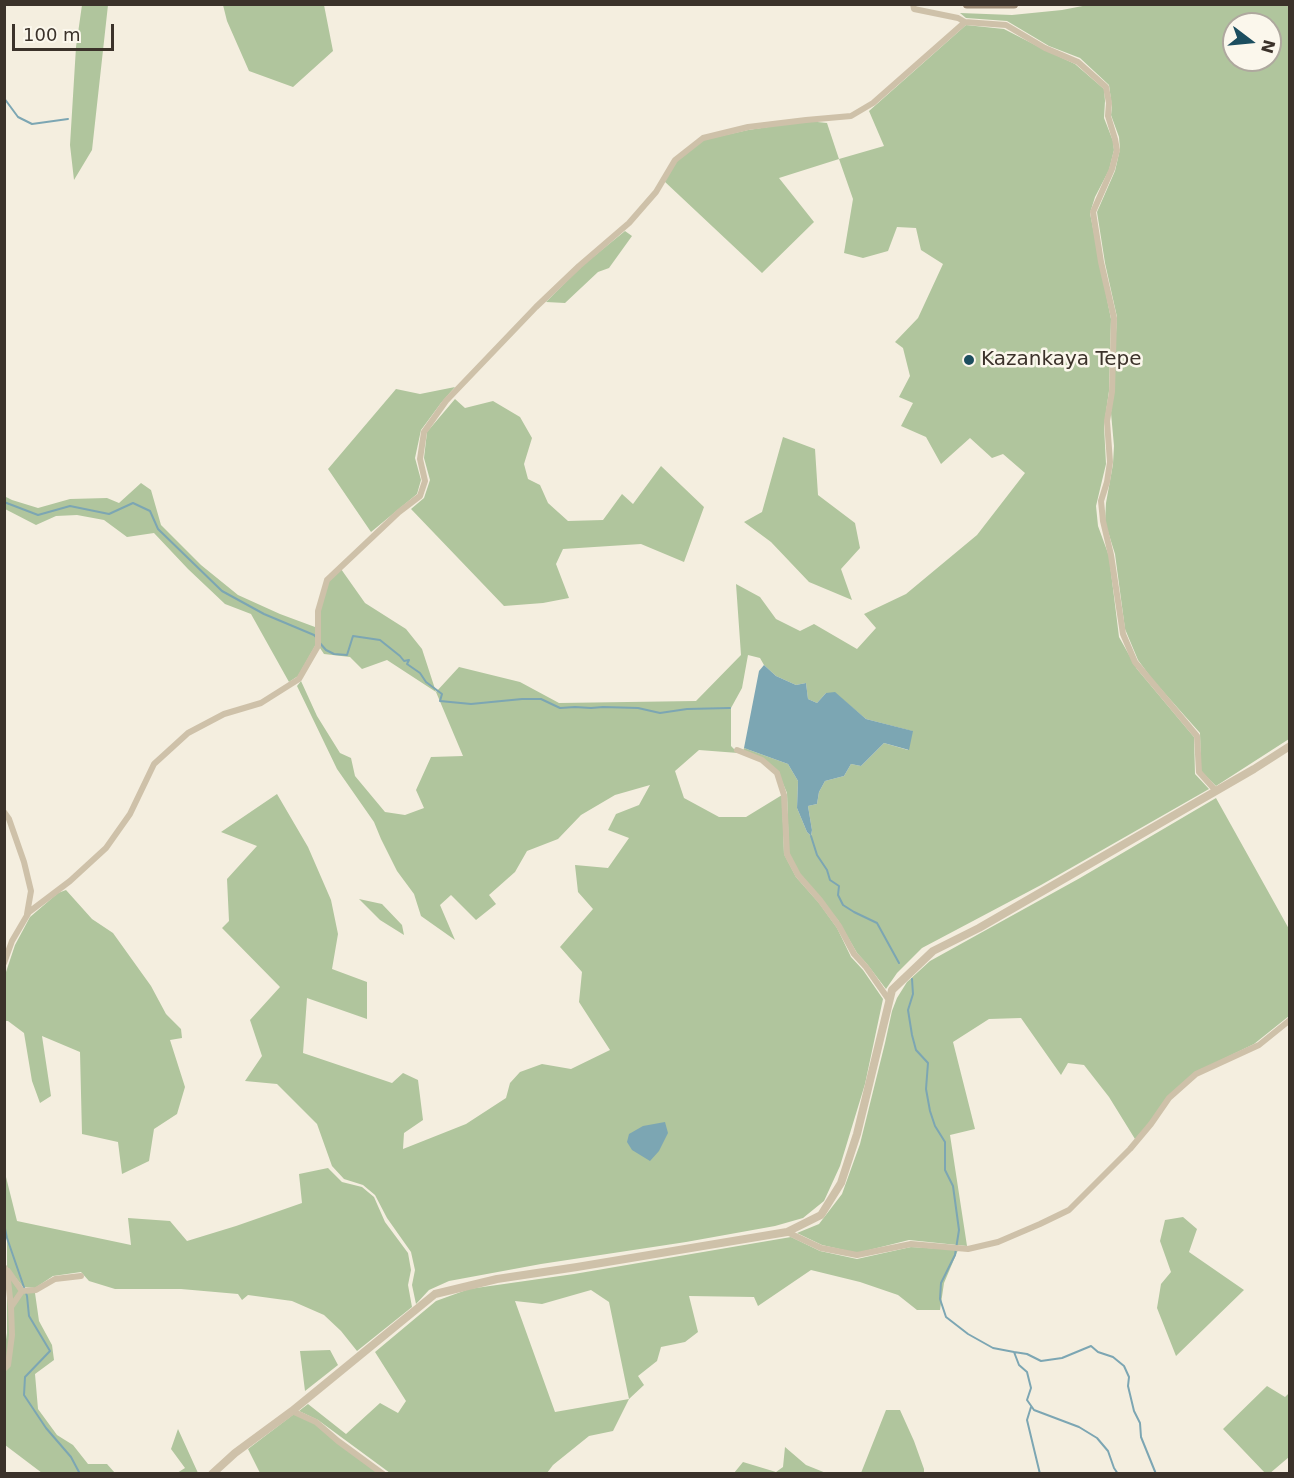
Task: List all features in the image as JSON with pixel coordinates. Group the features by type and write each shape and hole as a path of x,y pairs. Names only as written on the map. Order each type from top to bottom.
{"main road":[{"path":"968,4 1014,4"}],"street":[{"path":"913,4 914,9 958,18 965,22 1006,25 1045,48 1078,62 1106,87 1109,103 1108,116 1117,150 1112,169 1093,212 1101,262 1114,318 1112,392 1107,421 1110,462 1101,501 1102,521 1111,555 1123,634 1135,662 1197,736 1199,772 1216,791"},
{"path":"4,963 12,941 29,912 70,881 106,848 130,814 154,764 188,733 224,714 261,703 299,680 318,646 318,611 327,580 399,512 420,496 425,481 420,459 424,432 446,402 536,307 629,223 656,192 675,160 703,138 748,128 851,116 873,103 965,22"},
{"path":"212,1473 435,1294 497,1279 787,1232 821,1215 841,1183 857,1134 892,990 933,951 979,928 1290,746"},
{"path":"737,750 762,760 777,773 784,795 787,854 798,875 839,926 854,954 889,1000"},
{"path":"4,812 9,819 24,862 31,891 26,917"},
{"path":"787,1232 821,1248 857,1255 911,1244 968,1249 998,1242 1069,1209 1130,1149 1169,1098 1196,1074 1259,1045 1290,1020"},
{"path":"6,1269 22,1291"},
{"path":"4,1369 8,1365 12,1335 6,1269"},
{"path":"22,1291 36,1290 55,1279 81,1276"},
{"path":"11,1307 22,1291"},
{"path":"292,1411 316,1422 383,1473"}],"green space":[{"path":"1093,4 1289,5 1289,739 1216,786 1201,771 1200,733 1138,660 1125,629 1115,554 1105,522 1113,464 1111,413 1117,317 1097,212 1115,171 1120,149 1119,137 1111,115 1109,85 1080,58 1049,46 1007,21 966,18 960,13 1012,15"},
{"path":"82,5 108,5 92,150 74,180 70,145 76,47"},
{"path":"223,5 324,5 333,51 293,87 249,71 227,21"},
{"path":"966,25 1004,29 1075,64 1104,89 1104,118 1114,150 1109,170 1095,197 1090,213 1111,319 1109,391 1104,426 1106,464 1096,506 1098,526 1109,556 1119,637 1137,669 1194,737 1195,774 1209,789 1041,885 922,948 897,973 886,989 857,953 838,920 799,873 789,853 787,793 778,772 763,758 743,752 744,748 788,764 798,781 797,808 811,836 808,806 817,804 819,792 825,781 844,776 851,764 861,766 884,743 908,750 912,731 866,719 835,693 826,693 817,703 808,699 806,683 796,685 776,676 760,658 748,655 742,688 731,708 731,746 738,753 699,750 675,771 684,798 719,817 746,817 782,795 784,854 796,877 837,928 851,957 883,999 865,1084 840,1166 824,1201 803,1218 775,1226 686,1242 541,1264 449,1281 429,1290 416,1304 412,1285 415,1270 411,1252 387,1218 375,1195 363,1185 344,1179 332,1166 317,1124 277,1084 245,1081 262,1056 250,1020 280,987 222,928 229,921 227,879 257,846 221,832 277,794 308,847 331,900 338,934 332,969 367,982 367,1019 307,998 303,1053 392,1083 403,1073 418,1080 423,1120 404,1133 403,1149 466,1124 506,1098 510,1083 520,1072 542,1064 571,1069 610,1050 579,1002 582,972 560,947 593,909 578,892 575,865 608,868 629,838 608,830 616,814 639,805 650,785 615,795 581,815 558,839 527,851 515,872 489,895 496,904 476,920 451,895 440,905 455,940 421,916 414,894 397,871 374,822 337,769 297,686 301,681 317,716 340,753 351,758 355,776 385,812 405,815 424,808 416,790 431,757 463,756 436,692 459,667 520,682 559,703 696,701 741,655 736,584 760,597 776,619 800,631 814,624 857,649 876,628 864,614 906,594 977,535 1025,473 1003,454 992,458 970,438 941,464 926,437 901,426 913,403 899,397 910,376 903,348 895,342 918,318 943,264 921,250 916,228 897,227 888,251 863,258 844,253 853,199 839,159 884,146 869,111"},
{"path":"808,121 827,123 839,159 779,178 814,222 762,273 664,181 677,161 703,140 748,130"},
{"path":"625,231 632,236 609,268 598,272 565,303 546,302 582,266"},
{"path":"455,387 421,430 415,458 421,480 417,494 371,532 328,469 396,389 420,394"},
{"path":"455,399 465,408 493,401 520,417 532,438 524,464 528,479 540,485 548,503 568,521 603,520 622,494 633,504 661,466 704,507 684,562 641,544 563,549 556,564 569,598 504,606 411,509 424,498 430,480 424,458 427,432"},
{"path":"783,437 815,449 818,495 855,523 860,548 841,569 852,600 809,582 771,542 744,522 762,512"},
{"path":"141,483 151,490 161,525 201,565 238,595 315,627 315,646 298,676 289,682 251,614 225,604 154,533 127,537 104,520 77,515 56,516 36,525 5,509 4,496 38,508 70,499 107,498 119,503"},
{"path":"341,569 365,603 406,629 422,649 436,692 387,660 362,669 350,657 324,654 320,648 320,611 329,581"},
{"path":"1216,798 1289,929 1289,1016 1254,1044 1194,1073 1135,1139 1109,1097 1084,1065 1068,1063 1061,1075 1021,1018 989,1019 953,1042 975,1129 950,1135 967,1246 909,1240 857,1253 822,1245 797,1233 819,1224 842,1194 860,1144 892,1011 907,982 930,961 1080,878"},
{"path":"66,890 92,919 113,933 151,986 166,1014 181,1029 182,1038 170,1040 185,1087 177,1114 154,1129 149,1161 122,1174 118,1142 82,1134 80,1052 42,1036 51,1096 40,1103 32,1081 24,1033 5,1021 5,975 15,945 30,917 58,893"},
{"path":"359,899 382,904 402,925 404,935 380,920"},
{"path":"328,1168 342,1182 362,1187 374,1197 385,1222 408,1253 411,1270 408,1285 412,1307 357,1351 324,1315 292,1301 248,1295 242,1300 238,1294 181,1289 115,1289 89,1281 81,1272 53,1276 35,1288 23,1287 7,1267 4,1169 17,1221 131,1245 128,1218 170,1221 187,1241 302,1203 299,1174"},
{"path":"1183,1217 1197,1229 1189,1252 1244,1290 1176,1356 1157,1308 1161,1284 1171,1272 1160,1241 1165,1220"},
{"path":"791,1237 820,1251 857,1259 911,1247 958,1250 944,1283 940,1310 917,1310 898,1295 860,1282 811,1270 758,1306 754,1297 689,1296 698,1332 685,1342 661,1347 657,1361 638,1376 644,1385 629,1399 613,1431 589,1436 553,1465 547,1473 390,1473 318,1420 299,1411 308,1404 346,1434 380,1403 398,1413 406,1401 375,1352 436,1301 469,1289 574,1274","holes":["591,1290 609,1302 629,1399 555,1412 515,1301 542,1304"]},
{"path":"7,1271 22,1291 35,1293 39,1321 52,1345 54,1360 35,1374 38,1409 57,1435 73,1445 88,1464 107,1464 115,1473 42,1473 5,1445 4,1353 7,1333"},
{"path":"330,1350 338,1365 305,1391 300,1351"},
{"path":"1267,1386 1285,1397 1290,1392 1289,1457 1269,1474 1265,1473 1223,1429"},
{"path":"886,1410 900,1410 914,1441 924,1473 861,1473"},
{"path":"294,1414 315,1424 381,1473 260,1473 248,1449"},
{"path":"178,1429 198,1473 177,1473 185,1468 171,1449"},
{"path":"785,1447 806,1465 826,1473 734,1473 743,1462 776,1472 783,1467"}],"water":[{"path":"764,665 776,676 796,685 806,683 808,699 817,703 826,693 835,692 866,719 913,731 909,750 884,743 861,766 851,764 844,776 825,781 819,792 817,804 808,806 811,836 797,808 798,781 788,764 744,748 759,671"},
{"path":"665,1122 668,1133 659,1151 650,1161 632,1150 627,1142 629,1134 643,1126"}],"waterway":[{"path":"4,98 18,117 32,124 68,119"},
{"path":"4,502 38,515 70,506 109,514 133,503 150,511 158,529 222,591 264,614 316,637"},
{"path":"319,642 326,650 334,654 347,655 353,636 380,640 404,661 409,660 407,664 442,694 440,701 471,704 541,699 560,708 638,708 660,713 687,709 730,708"},
{"path":"811,836 817,855 827,870 830,880 839,886 838,895 843,905 877,923 899,963"},
{"path":"912,979 913,994 908,1010 912,1035 916,1050 928,1063 926,1089 930,1111 935,1126 945,1142 945,1170 953,1186 959,1230 955,1255 941,1283 940,1299 946,1317 968,1334 993,1348 1014,1352 1019,1365 1027,1372 1031,1388 1027,1400 1034,1410 1079,1427 1097,1438 1108,1451 1118,1474"},
{"path":"4,1224 27,1296 29,1316 50,1351 25,1377 24,1395 46,1428 71,1457 80,1474"},
{"path":"1014,1352 1027,1354 1041,1361 1062,1358 1091,1346 1098,1352 1113,1357 1124,1366 1129,1377 1128,1386 1134,1411 1140,1423 1141,1437 1156,1474"},
{"path":"1031,1407 1027,1420 1040,1474"}],"place":[{"name":"Kazankaya Tepe","path":"969,360"}]}
